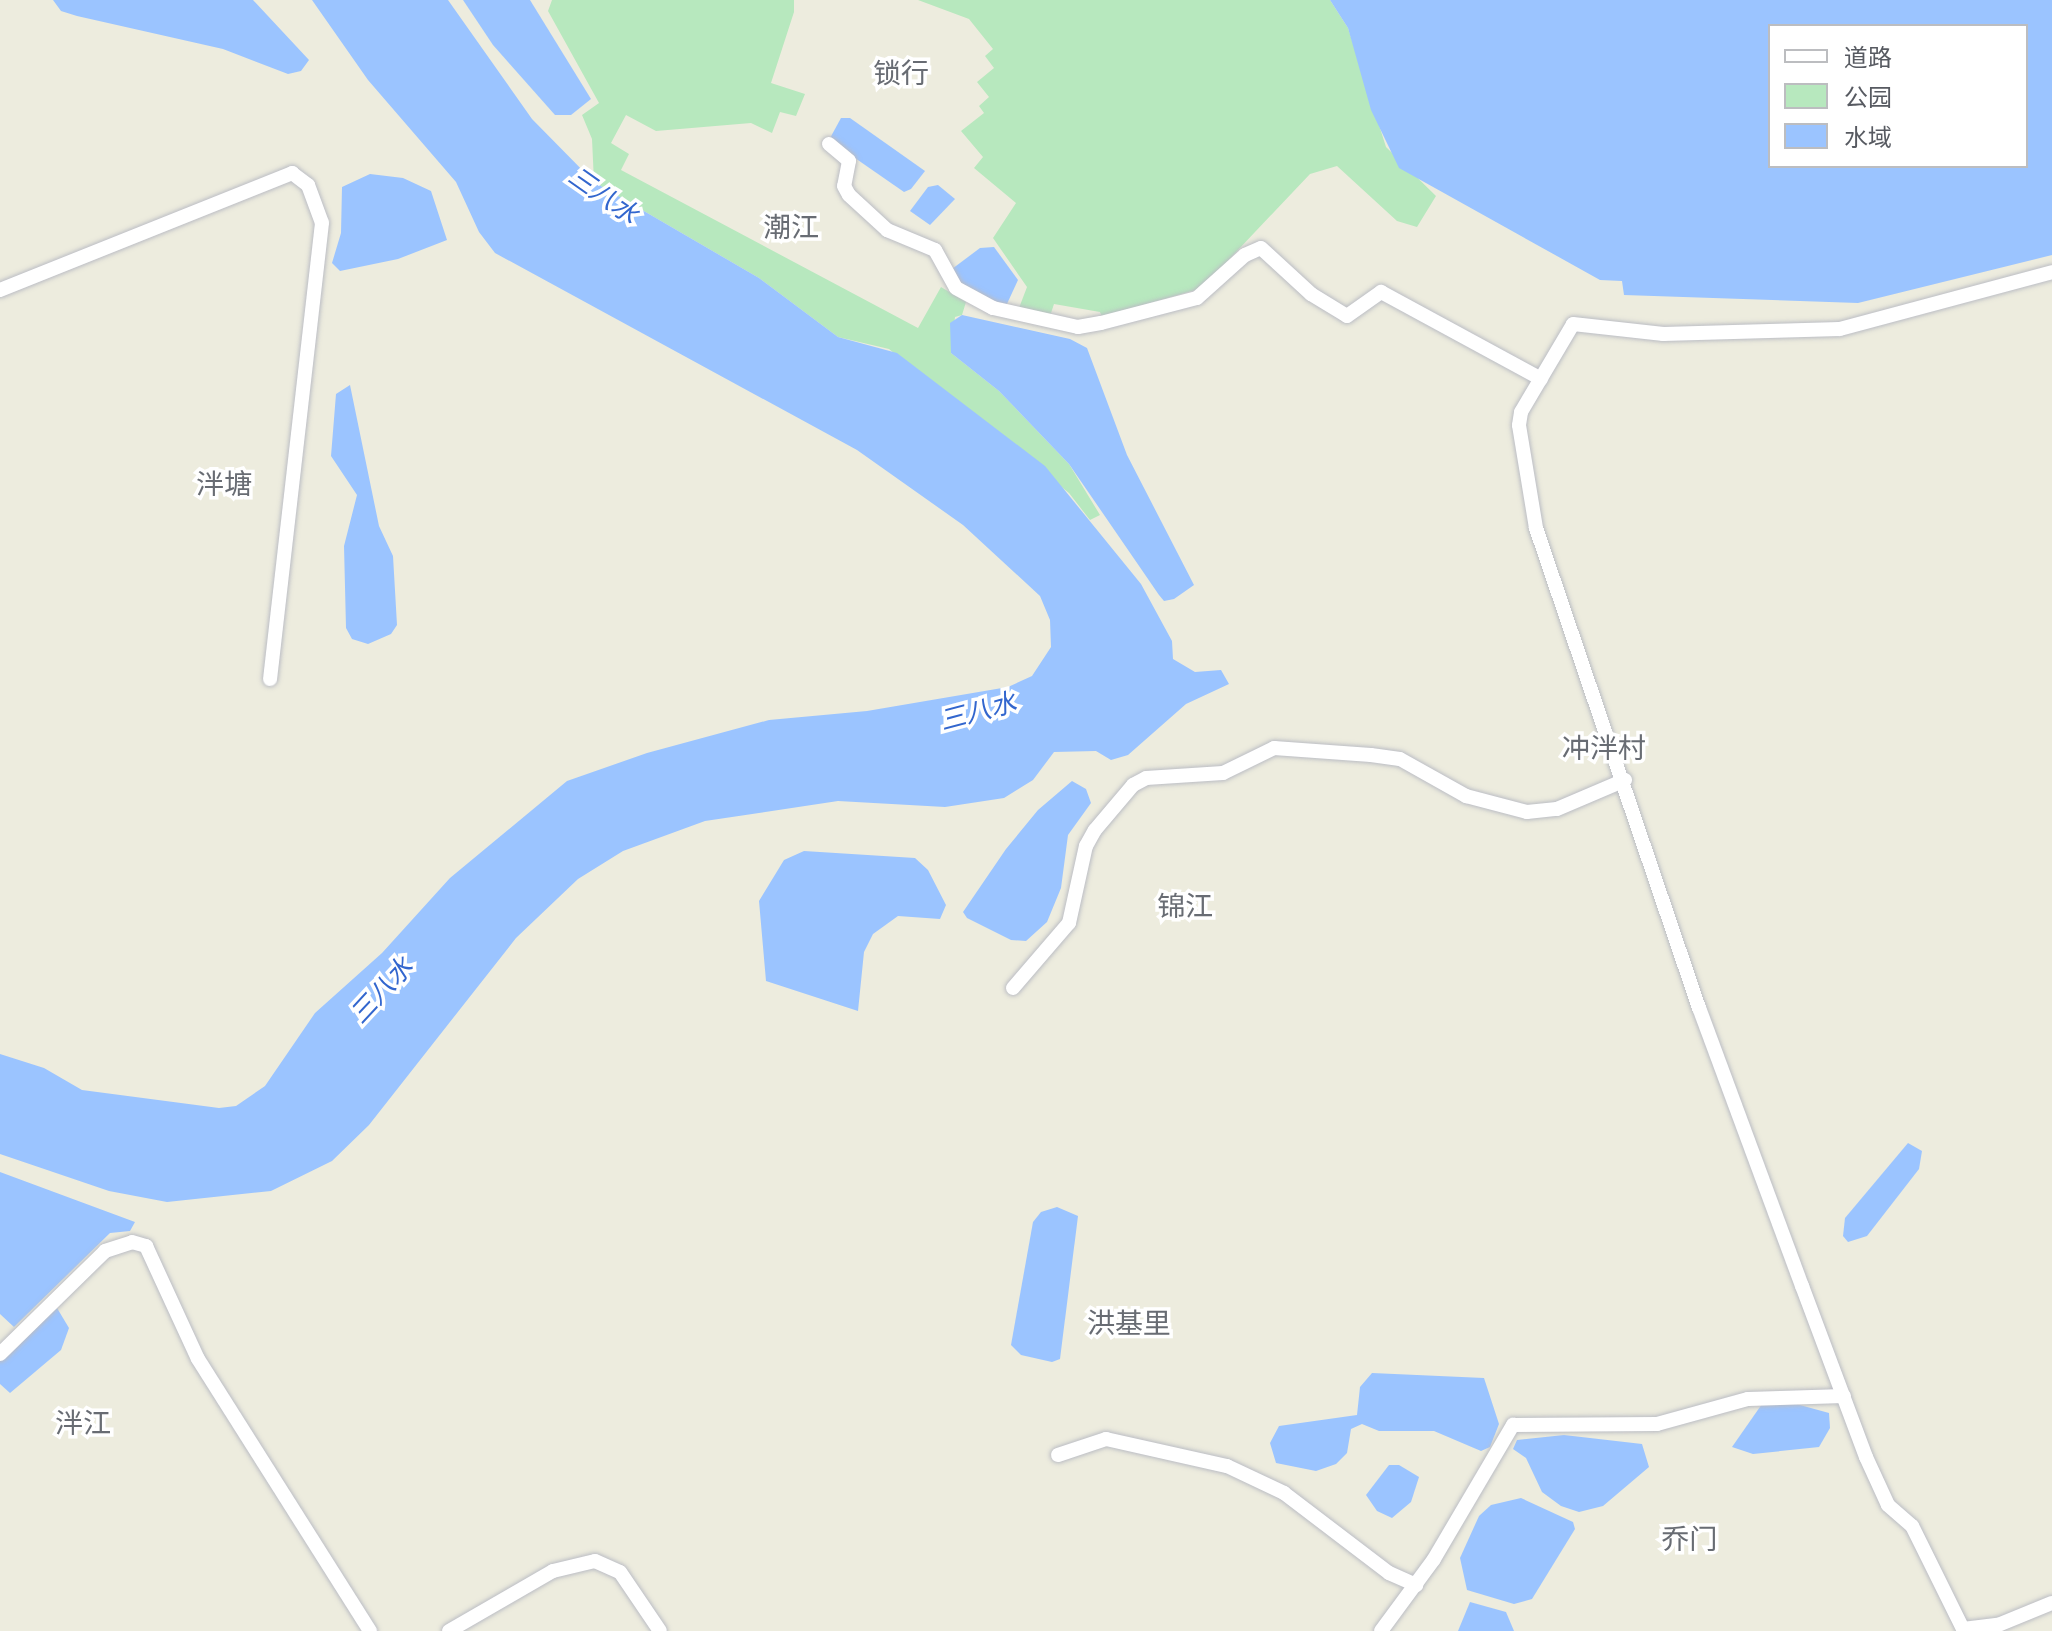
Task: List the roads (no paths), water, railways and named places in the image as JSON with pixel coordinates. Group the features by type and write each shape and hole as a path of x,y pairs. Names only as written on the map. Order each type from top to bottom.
{"street":[{"path":"829,144 849,161 844,186 849,195 887,230 935,250 956,288 993,308 1078,327 1101,323 1197,298 1245,255 1261,248 1311,294 1347,316 1381,292 1541,379"},
{"path":"0,290 292,173 308,185 322,223 270,679"},
{"path":"2052,272 1840,329 1663,334 1573,324 1519,425 1536,528 1625,780 1699,1008 1888,1505 1912,1526 1964,1630 1998,1625 2052,1603"},
{"path":"1013,988 1051,950 1071,920 1086,846 1095,830 1133,785 1146,778 1223,773 1274,748 1371,755 1400,759 1466,796 1527,812 1557,809 1625,780"},
{"path":"0,1354 108,1248 132,1242 146,1246 198,1359 370,1631"},
{"path":"1381,1631 1416,1585 1513,1425 1657,1424 1748,1399 1844,1396"},
{"path":"1058,1455 1106,1439 1227,1466 1284,1493 1389,1573 1416,1585"},
{"path":"449,1631 553,1571 595,1561 620,1572 660,1631"}],"water":[{"path":"53,0 253,0 309,60 301,71 288,74 223,49 61,11"},
{"name":"三八水","path":"312,0 448,0 532,119 594,182 759,278 838,337 897,353 1045,466 1141,584 1172,641 1173,659 1195,672 1221,670 1229,684 1186,704 1128,755 1111,760 1096,751 1054,752 1033,780 1004,798 945,807 838,801 705,821 623,851 578,879 516,938 369,1125 332,1161 271,1191 167,1202 109,1191 0,1154 0,1054 44,1068 82,1090 219,1108 236,1106 265,1086 315,1013 382,953 450,878 567,781 647,753 769,720 867,711 1008,687 1032,676 1051,647 1050,620 1040,596 963,525 857,450 495,253 479,232 456,182 368,80"},
{"path":"463,0 530,0 591,99 571,115 555,115 493,45"},
{"path":"1330,0 2052,0 2052,255 1858,303 1624,295 1622,281 1600,280 1399,168 1371,110 1348,28"},
{"path":"841,118 850,118 925,171 911,189 904,192 829,140"},
{"path":"370,174 403,178 431,191 447,240 398,259 340,271 332,263 341,233 342,187"},
{"path":"938,185 955,199 930,225 910,211 928,187"},
{"path":"994,247 1018,280 1006,306 965,290 952,269 980,248"},
{"path":"962,315 1070,339 1087,348 1127,455 1194,585 1174,599 1164,601 1069,464 999,391 951,353 950,323"},
{"path":"350,385 379,526 393,556 397,625 391,634 368,644 352,639 346,628 344,546 357,495 331,456 336,394"},
{"path":"1072,781 1086,789 1091,803 1068,835 1061,888 1047,922 1026,941 1011,940 967,918 963,912 1006,849 1038,810"},
{"path":"804,851 915,858 928,870 946,905 940,919 898,916 873,934 864,952 858,1011 766,981 759,901 784,860"},
{"path":"1908,1143 1922,1151 1919,1169 1867,1236 1848,1242 1843,1236 1845,1218"},
{"path":"0,1172 135,1222 130,1231 110,1233 14,1327 0,1314"},
{"path":"1057,1207 1078,1216 1060,1359 1052,1362 1021,1355 1011,1345 1033,1222 1041,1212"},
{"path":"57,1308 69,1328 61,1350 10,1393 0,1384 0,1361"},
{"path":"1372,1373 1484,1378 1499,1424 1490,1447 1481,1451 1434,1431 1379,1431 1362,1424 1351,1429 1347,1453 1336,1464 1316,1471 1276,1463 1270,1443 1279,1426 1357,1415 1360,1387"},
{"path":"1789,1402 1829,1413 1830,1428 1819,1447 1753,1454 1732,1447 1762,1404"},
{"path":"1564,1435 1642,1444 1649,1467 1603,1506 1579,1512 1561,1506 1542,1492 1526,1458 1513,1449 1517,1440"},
{"path":"1389,1465 1399,1465 1419,1477 1411,1502 1392,1518 1377,1511 1366,1495"},
{"path":"1521,1498 1573,1522 1575,1529 1532,1599 1514,1604 1467,1590 1460,1558 1479,1516 1491,1505"},
{"path":"1470,1602 1506,1612 1514,1631 1458,1631"}],"district":[{"name":"锁行","path":"901,74"},
{"name":"潮江","path":"791,228"},
{"name":"泮塘","path":"224,485"},
{"name":"冲泮村","path":"1604,749"},
{"name":"锦江","path":"1185,907"},
{"name":"洪基里","path":"1129,1324"},
{"name":"泮江","path":"83,1424"},
{"name":"乔门","path":"1689,1540"}]}
